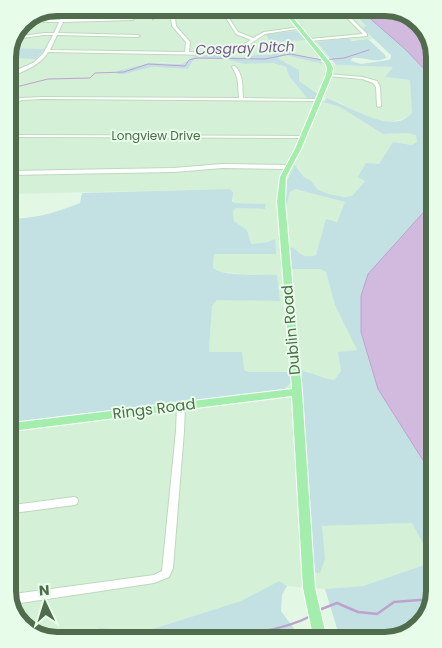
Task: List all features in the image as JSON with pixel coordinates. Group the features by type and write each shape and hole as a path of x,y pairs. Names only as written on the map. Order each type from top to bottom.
{"main road":[{"name":"Dublin Road","path":"290,16 327,61 330,68 319,100 284,177 281,201 297,392 310,596 319,632"},
{"name":"Rings Road","path":"16,426 297,392"}],"street":[{"path":"16,73 38,61 48,51 64,16"},
{"path":"226,16 237,33 252,39"},
{"path":"310,40 366,35 347,16"},
{"path":"172,18 174,26 188,42 187,54"},
{"path":"41,20 132,19"},
{"path":"48,51 226,53 244,46 252,39 269,32 300,28"},
{"path":"21,37 55,34 138,36"},
{"path":"234,67 241,75 241,99"},
{"path":"16,70 20,71"},
{"path":"329,75 363,78 375,82 378,87 379,106"},
{"path":"16,101 34,98 319,100"},
{"name":"Longview Drive","path":"16,136 303,136"},
{"path":"16,173 164,170 222,166 288,167"},
{"path":"18,598 154,579 166,574 176,480 180,406"},
{"path":"16,509 74,501"}],"shaded area":[{"path":"61,16 59,19 43,18"},
{"path":"62,16 368,16 370,18 361,19 367,26 362,28 373,39 318,42 332,59 302,56 286,51 276,45 268,48 277,52 271,55 259,54 242,58 225,56 189,59 182,64 162,62 118,71 124,74 152,67 188,69 194,59 205,58 222,58 244,64 273,63 285,67 289,76 307,98 317,98 340,107 383,134 406,133 417,135 417,142 412,145 393,142 379,164 352,196 345,197 318,190 311,181 304,177 297,166 285,207 290,192 295,189 345,202 337,222 326,220 316,255 308,257 299,255 289,269 320,269 326,272 335,305 357,350 338,352 341,371 334,380 325,380 307,371 248,373 209,352 212,306 217,300 277,275 238,274 213,269 214,254 268,242 250,244 247,230 234,221 233,211 236,208 265,209 266,204 234,203 229,189 16,194 16,58 36,59 45,49 18,48 20,39 30,26 43,18 60,19"},
{"path":"367,16 398,18 412,26 418,34 424,47 426,71 405,49"},
{"path":"370,18 405,49 426,71 426,209 368,274 361,296 361,332 378,389 426,465 426,549 412,523 322,526 325,559 320,573 312,572 300,371 334,380 341,371 338,352 357,350 335,305 326,272 320,269 289,269 287,247 294,248 304,256 316,255 326,219 337,222 345,202 295,189 290,192 286,208 284,191 287,180 295,165 304,177 311,181 318,190 345,197 352,196 365,181 358,177 366,163 379,164 393,142 412,145 417,142 416,135 406,133 383,134 340,107 324,102 326,98 382,121 404,120 412,113 410,80 385,77 393,67 336,65 317,42 348,38 352,41 368,39 386,58 373,60 352,58 351,61 361,64 389,60 391,55 362,28 366,26 360,19"},
{"path":"297,31 305,40 270,42 266,34"},
{"path":"276,45 298,55 320,59 323,64 285,55 277,58 299,70 299,81 318,94 317,98 307,98 289,76 286,67 273,63 244,64 222,58 194,59 188,69 152,67 117,74 117,71 150,63 182,64 195,56 242,58 259,54 271,55 276,52 267,48"},
{"path":"18,48 45,49 36,59 16,58"},
{"path":"285,55 336,65 394,67 386,77 410,80 413,113 409,117 392,122 382,122 362,115 341,103 326,98 298,81 299,70 276,58"},
{"path":"229,189 233,192 232,201 234,203 266,204 265,209 236,208 233,211 234,221 247,230 251,244 268,242 275,239 276,254 214,254 213,268 218,271 234,274 277,275 280,301 217,300 212,306 209,352 242,352 244,370 248,372 291,372 291,383 282,391 16,423 16,218 37,216 71,207 80,203 82,193"},
{"path":"426,209 426,465 378,389 361,332 361,296 368,274"},
{"path":"291,383 300,383 325,559 322,526 412,523 426,549 426,564 363,586 325,589 287,586 279,581 241,601 146,631 100,628 85,632 55,632 44,630 26,618 18,601 16,591 16,423 282,391"},
{"path":"426,564 424,601 414,620 405,626 385,632 338,632 325,589 363,586"},
{"path":"279,581 287,586 282,595 281,611 297,632 86,632 100,628 146,631 241,601"}],"waterway":[{"name":"Cosgray Ditch","path":"16,87 48,79 90,78 95,73 124,72 148,64 185,66 189,60 197,58 265,59 290,54 323,60 344,58 369,50"},
{"path":"319,610 337,603 358,612 377,614 394,602 424,600"},
{"path":"260,632 282,627 311,616"}]}
